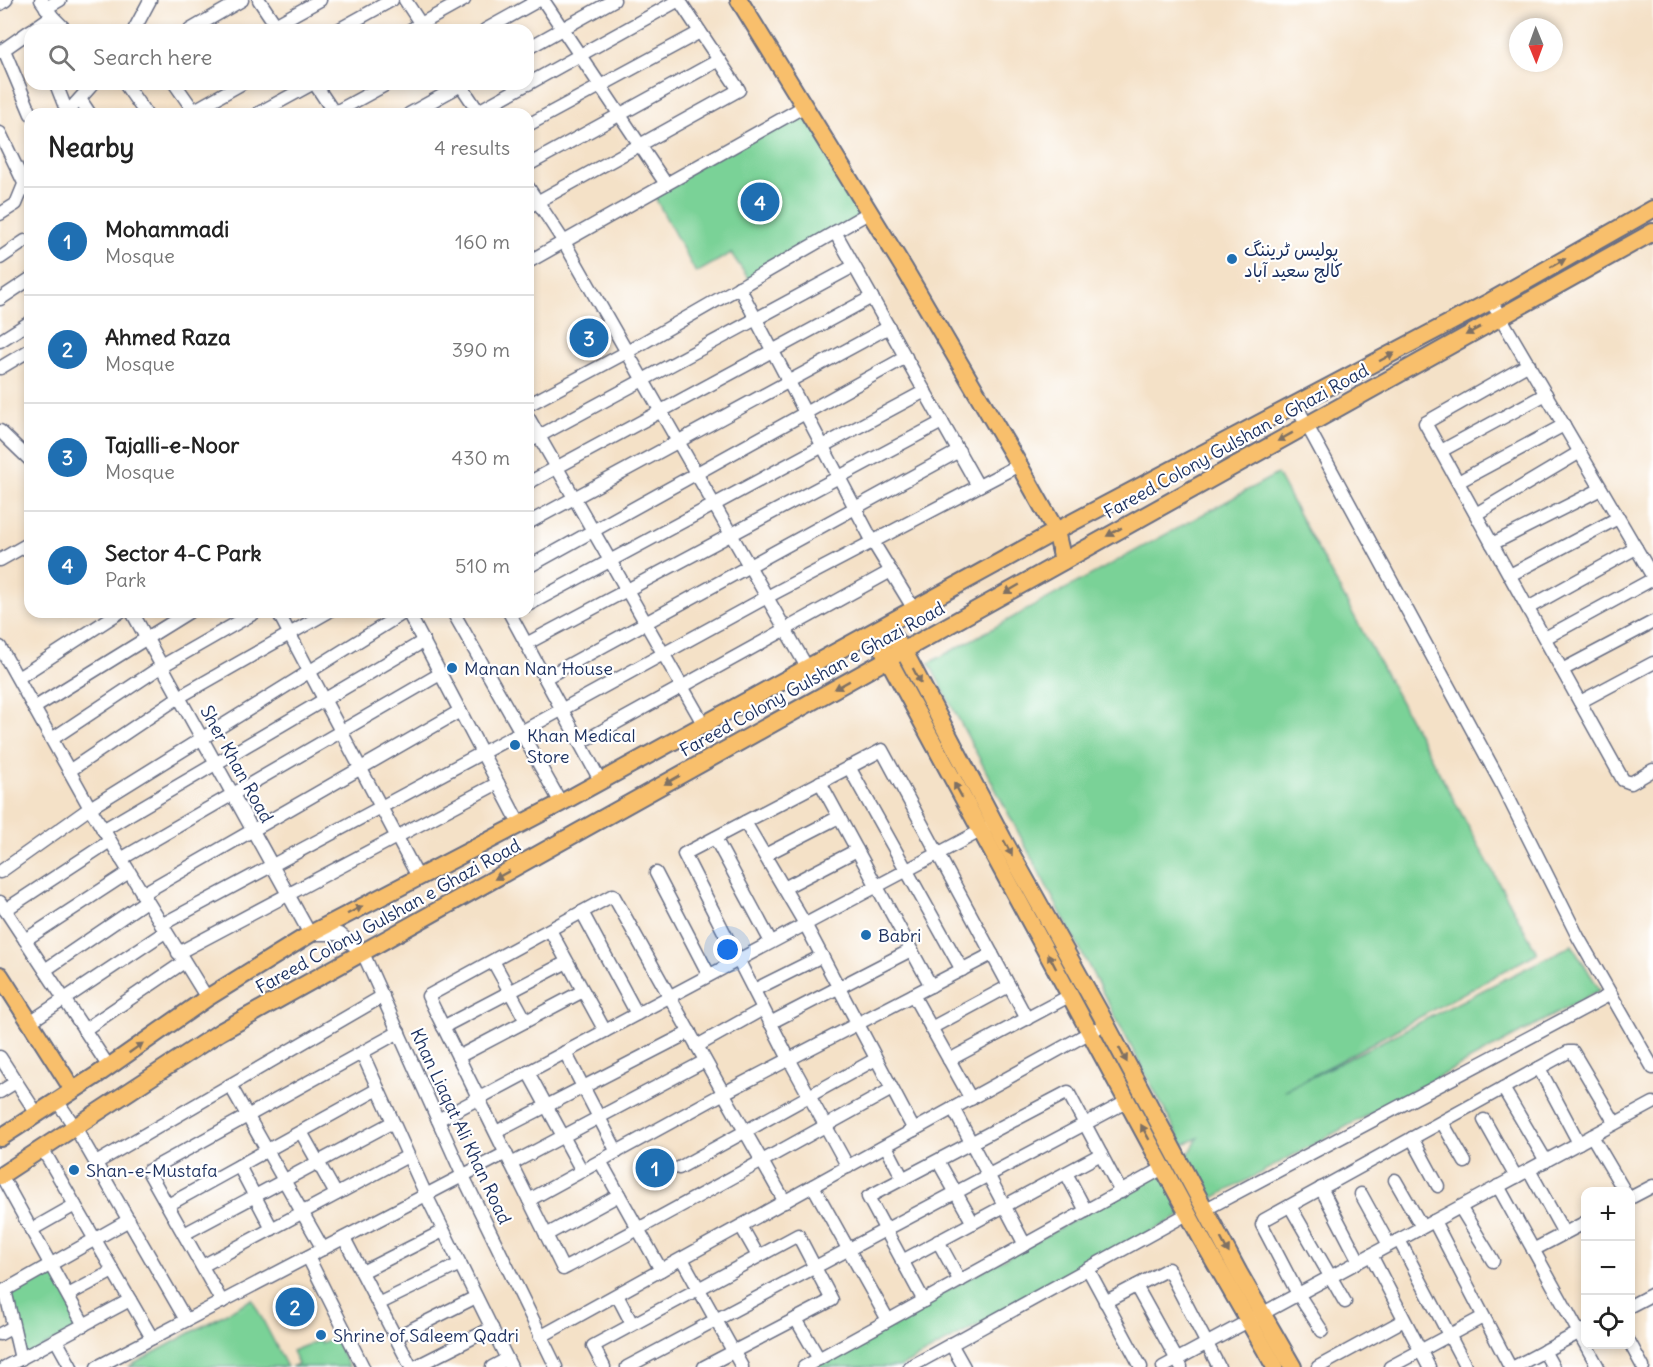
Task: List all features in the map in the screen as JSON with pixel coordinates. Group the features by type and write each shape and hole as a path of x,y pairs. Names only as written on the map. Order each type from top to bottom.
{"main road":[{"path":"739,0 870,212 1019,465 1056,531 1063,561"},
{"name":"Fareed Colony Gulshan e Ghazi Road","path":"0,1138 109,1067 207,998 310,934 601,782 1056,531 1491,301 1653,209"},
{"name":"Fareed Colony Gulshan e Ghazi Road","path":"1,1175 220,1032 1653,232"},
{"path":"879,630 896,655 988,827 1071,995 1188,1213 1256,1317 1293,1367"},
{"path":"988,827 1106,1024 1206,1209 1256,1317 1275,1367"},
{"path":"0,975 74,1090"}],"street":[{"path":"0,4 6,0"},
{"path":"36,24 47,8 60,0"},
{"path":"137,24 150,0"},
{"path":"200,24 242,0"},
{"path":"259,0 272,24"},
{"path":"281,24 320,0"},
{"path":"349,24 392,0"},
{"path":"405,0 416,24"},
{"path":"425,24 464,0"},
{"path":"496,24 541,0 666,184"},
{"path":"534,45 614,0"},
{"path":"534,81 680,0 739,90 534,203"},
{"path":"47,8 61,24"},
{"path":"534,122 700,32"},
{"path":"24,36 2,51 29,108"},
{"path":"534,162 719,60"},
{"path":"58,90 64,108"},
{"path":"71,108 88,90"},
{"path":"129,90 141,108"},
{"path":"179,90 191,108"},
{"path":"201,108 231,90"},
{"path":"268,108 302,90"},
{"path":"317,90 329,108"},
{"path":"344,108 376,90"},
{"path":"419,108 450,90"},
{"path":"464,90 474,108"},
{"path":"486,108 517,90"},
{"path":"80,99 86,108"},
{"path":"534,259 806,106"},
{"path":"0,133 24,183 16,204 0,214"},
{"path":"534,205 564,242 808,669"},
{"path":"534,402 627,352 870,212"},
{"path":"835,232 978,486"},
{"path":"0,258 24,242"},
{"path":"534,438 854,266"},
{"path":"0,299 24,283"},
{"path":"739,287 873,542 915,610"},
{"path":"534,480 872,297"},
{"path":"1491,301 1653,578 1545,638"},
{"path":"0,342 24,326"},
{"path":"534,520 889,327"},
{"path":"0,368 24,354"},
{"path":"534,564 906,357"},
{"path":"1529,364 1425,423 1623,780 1630,783 1653,770"},
{"path":"534,602 925,391"},
{"path":"1441,451 1546,394"},
{"path":"1296,405 1502,785 1578,937 1653,1068"},
{"path":"526,644 942,422"},
{"path":"1458,482 1564,425"},
{"path":"0,431 24,454"},
{"path":"534,440 557,468 704,725"},
{"path":"545,678 958,451"},
{"path":"1476,514 1580,452"},
{"path":"30,1022 163,929 272,865 767,597 1019,465"},
{"path":"1492,544 1601,489"},
{"path":"1510,575 1618,518"},
{"path":"0,560 24,546"},
{"path":"1528,608 1636,548"},
{"path":"580,743 891,572"},
{"path":"18,678 111,618"},
{"name":"Sher Khan Road","path":"135,618 310,934"},
{"path":"34,708 179,618"},
{"path":"52,739 162,666 246,618"},
{"path":"281,618 418,877"},
{"path":"69,771 179,697 318,618"},
{"path":"0,872 90,808 397,618"},
{"path":"410,618 520,825"},
{"path":"456,618 561,803"},
{"path":"513,618 601,782"},
{"path":"1562,670 1653,622"},
{"path":"103,830 424,642"},
{"path":"0,647 90,808 207,998"},
{"path":"1580,702 1653,663"},
{"path":"121,860 440,674"},
{"path":"45,969 144,898 253,830 460,711"},
{"path":"848,1167 770,1023 684,854 882,750 1027,1019"},
{"path":"849,767 962,970"},
{"path":"820,782 931,986"},
{"path":"84,1030 181,957 288,895 498,783"},
{"path":"765,855 839,817"},
{"path":"745,822 805,924 914,1130"},
{"path":"438,1120 988,827"},
{"path":"715,838 771,942"},
{"path":"109,1067 3,906 110,841"},
{"path":"784,888 857,850"},
{"path":"25,940 129,872"},
{"path":"656,873 709,975"},
{"path":"785,1202 762,1161 745,1131 724,1093 705,1061 670,996 613,896 428,996 563,1269 638,1229 762,1161 892,1089"},
{"path":"582,912 637,1014"},
{"path":"550,930 605,1031"},
{"name":"Khan Liaqat Ali Khan Road","path":"310,934 340,934 363,953 463,1176 556,1367"},
{"path":"770,1023 911,950"},
{"path":"529,1200 724,1093 992,954"},
{"path":"754,990 822,956"},
{"path":"493,961 526,1021"},
{"path":"443,1027 567,962"},
{"path":"931,1028 1009,986"},
{"path":"458,1057 583,991"},
{"path":"1206,1209 1611,994"},
{"path":"913,995 970,1099"},
{"path":"949,1060 1071,995"},
{"path":"96,1163 383,996"},
{"path":"697,1046 764,1010"},
{"path":"540,1337 1106,1024"},
{"path":"222,1302 148,1171 399,1032"},
{"path":"496,1132 690,1032"},
{"path":"565,1052 617,1152"},
{"path":"1322,1331 1298,1294 1262,1225 1264,1220 1568,1052 1573,1052 1615,1124"},
{"path":"362,1053 426,1196 509,1363 492,1367"},
{"path":"0,1057 37,1114"},
{"path":"679,1168 876,1059"},
{"path":"97,1367 463,1176 563,1136 705,1061"},
{"path":"1539,1068 1579,1143"},
{"path":"528,1072 582,1171"},
{"path":"0,1092 16,1082"},
{"path":"230,1085 323,1249"},
{"path":"1503,1088 1546,1161"},
{"path":"168,1205 378,1089"},
{"path":"924,1301 868,1197 1068,1092 1121,1192"},
{"path":"57,1101 75,1127 186,1320"},
{"path":"627,1367 1128,1101"},
{"path":"1162,1367 1179,1363 1207,1343 1653,1103"},
{"path":"953,1108 1025,1245"},
{"path":"1484,1120 1516,1177"},
{"path":"184,1234 393,1122"},
{"path":"1442,1122 1464,1162"},
{"path":"301,1132 336,1194"},
{"path":"1592,1136 1623,1187"},
{"path":"1412,1138 1438,1186"},
{"path":"886,1146 903,1179"},
{"path":"42,1148 152,1338"},
{"path":"902,1261 1101,1154"},
{"path":"202,1266 408,1156"},
{"path":"600,1161 661,1270"},
{"path":"938,1161 973,1223"},
{"path":"239,1166 272,1229"},
{"path":"804,1367 1165,1167"},
{"path":"1529,1170 1564,1233"},
{"path":"1066,1173 1086,1211"},
{"path":"1,1175 84,1325"},
{"path":"1395,1180 1428,1224 1483,1317 1509,1367"},
{"path":"813,1186 888,1320"},
{"path":"1498,1186 1581,1329"},
{"path":"1635,1195 1653,1186"},
{"path":"1321,1188 1359,1261"},
{"path":"1361,1194 1394,1242 1450,1335 1466,1367"},
{"path":"546,1235 619,1196"},
{"path":"31,1230 75,1205"},
{"path":"1290,1206 1346,1302"},
{"path":"1460,1207 1493,1261"},
{"path":"910,1367 1188,1213"},
{"path":"21,1359 3,1291 129,1220"},
{"path":"1533,1250 1581,1224"},
{"path":"741,1226 758,1256"},
{"path":"362,1272 443,1231"},
{"path":"604,1367 593,1346 798,1235 832,1300 704,1367"},
{"path":"344,1238 413,1367 492,1328"},
{"path":"938,1242 960,1281"},
{"path":"1371,1255 1429,1367"},
{"path":"308,1257 363,1367"},
{"path":"682,1259 742,1367"},
{"path":"378,1304 460,1264"},
{"path":"1088,1269 1141,1367"},
{"path":"1105,1302 1168,1269 1220,1367"},
{"path":"68,1296 113,1271"},
{"path":"1136,1286 1179,1363"},
{"path":"617,1295 632,1324"},
{"path":"396,1337 477,1297"},
{"path":"1635,1304 1651,1299"},
{"path":"5,1367 130,1300"},
{"path":"1390,1367 1483,1317"},
{"path":"796,1318 819,1359"},
{"path":"1318,1367 1404,1320"},
{"path":"0,1334 13,1327"},
{"path":"1515,1367 1581,1332"},
{"path":"56,1340 71,1367"},
{"path":"951,1344 964,1367"},
{"path":"1590,1349 1598,1367"},
{"path":"1633,1349 1643,1367"},
{"path":"1544,1351 1552,1367"}],"green space":[{"path":"805,106 870,212 750,281 731,253 696,273 652,192"},
{"path":"1277,474 1537,953 1284,1091 1572,945 1600,990 900,1367 809,1367 1123,1193 1190,1152 1198,1138 1183,1145 929,663"},
{"path":"50,1265 84,1325 21,1359 5,1290"},
{"path":"252,1299 287,1367 128,1367"},
{"path":"334,1338 349,1367 291,1367 298,1364 292,1351 320,1340 321,1343"}],"place":[{"name":"Sector 4-C Park","path":"760,202"},
{"name":"پولیس ٹریننگ کالج سعید آباد","path":"1232,259"},
{"name":"Tajalli-e-Noor","path":"589,338"},
{"name":"Manan Nan House","path":"452,668"},
{"name":"Khan Medical Store","path":"515,745"},
{"name":"Babri","path":"866,935"},
{"name":"Mohammadi","path":"655,1168"},
{"name":"Shan-e-Mustafa","path":"74,1170"},
{"name":"Ahmed Raza","path":"295,1307"},
{"name":"Shrine of Saleem Qadri","path":"321,1335"}]}
